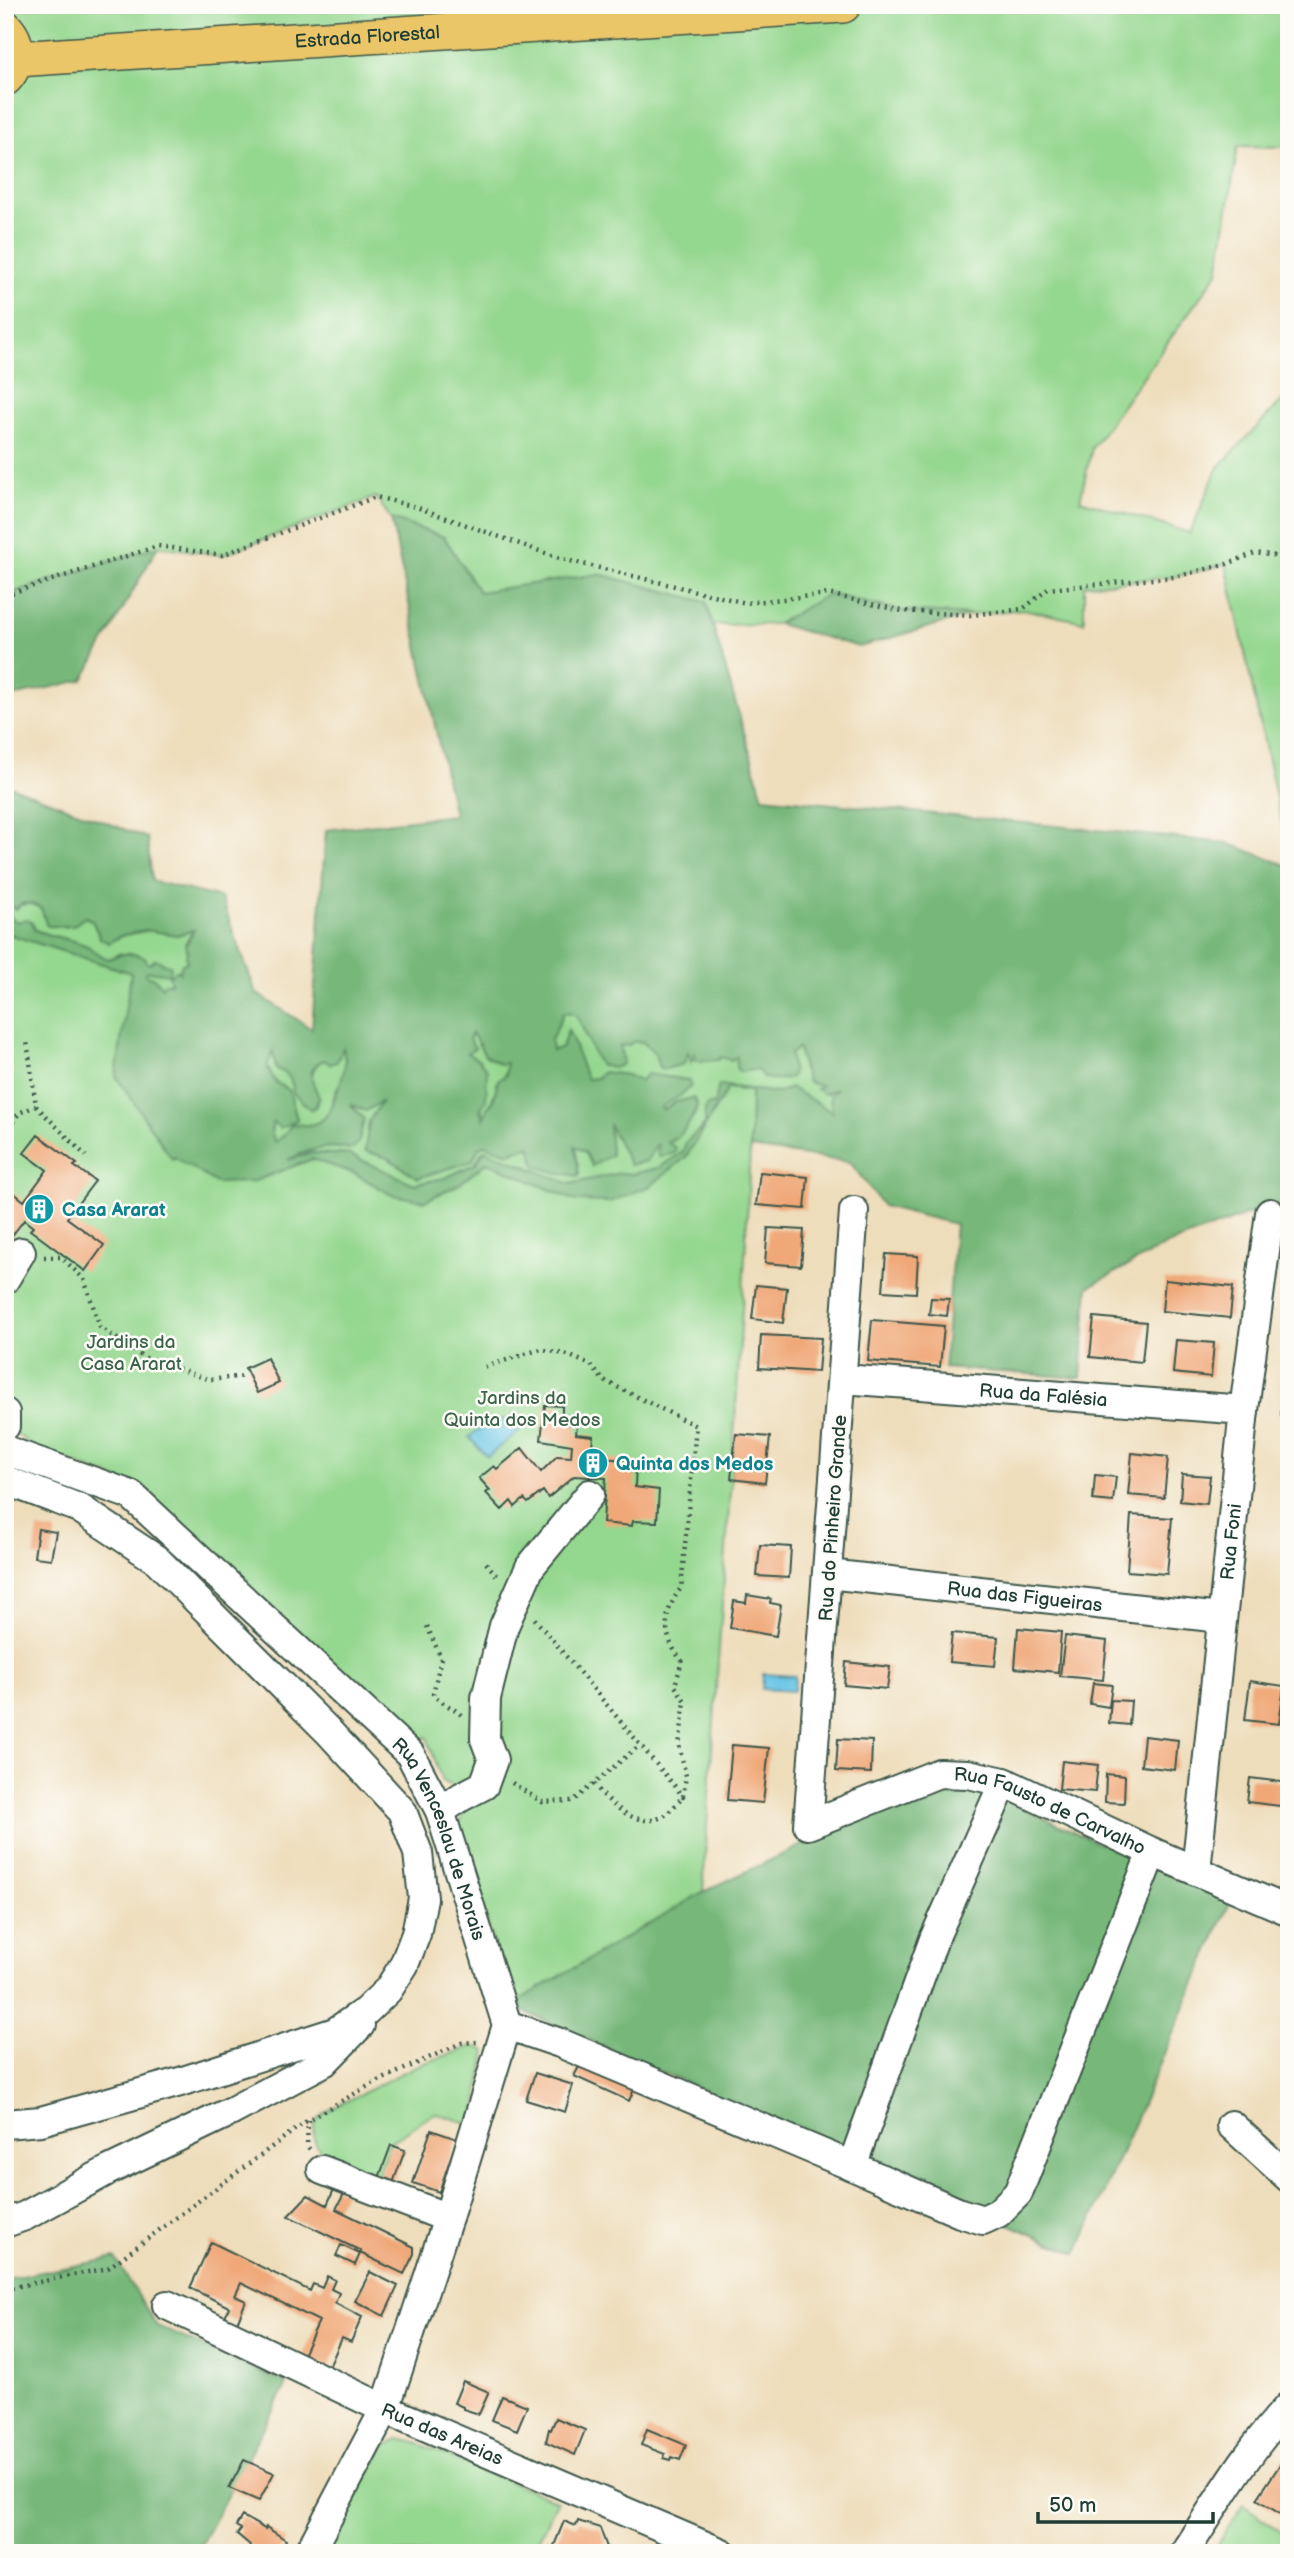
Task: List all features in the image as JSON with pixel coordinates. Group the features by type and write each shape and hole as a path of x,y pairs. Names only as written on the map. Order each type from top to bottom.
{"main road":[{"name":"Estrada Florestal","path":"9,55 844,5"}],"street":[{"name":"Rua do Pinheiro Grande","path":"808,1825 854,1211"},
{"name":"Rua Foni","path":"1196,1871 1244,1410 1270,1213"},
{"name":"Rua da Falésia","path":"843,1379 1244,1410"},
{"path":"5,1413 5,1426"},
{"name":"Rua Venceslau de Morais","path":"5,1450 131,1495 410,1754 440,1811 504,2033"},
{"path":"5,1480 79,1508 157,1560 328,1731 402,1811 418,1853 423,1898 416,1934 404,1965 388,1990 370,2007 335,2032 41,2121 5,2124"},
{"path":"440,1811 484,1786 493,1760 485,1739 486,1698 504,1626 530,1567 590,1494"},
{"name":"Rua das Figueiras","path":"828,1574 1221,1618"},
{"name":"Rua Fausto de Carvalho","path":"808,1825 939,1773 968,1774 1004,1782 1152,1852 1289,1911"},
{"path":"852,2165 933,1939 1004,1782"},
{"path":"309,2553 385,2409 448,2218 504,2033 559,2043 960,2213 983,2220 998,2213 1018,2193 1152,1852"},
{"path":"5,2223 25,2216 107,2171 324,2063 359,2028 370,2007"},
{"path":"1231,2126 1289,2178"},
{"path":"322,2170 448,2218"},
{"name":"Rua das Areias","path":"167,2305 385,2409 722,2553"},
{"path":"1184,2553 1251,2452 1271,2424 1289,2406"}],"path":[{"path":"5,595 158,546 222,555 376,497 416,507 562,559 746,603 828,594 902,611 971,615 1023,609 1048,589 1174,577 1227,564 1255,553 1276,556 1289,563"},
{"path":"27,1041 36,1106 86,1156"},
{"path":"5,1134 19,1113 36,1106"},
{"path":"15,1263 61,1257 84,1279 100,1327 143,1357 210,1380 245,1376"},
{"path":"485,1367 541,1349 568,1355 591,1366 603,1380 696,1426 681,1588 669,1603 666,1624 672,1649 682,1661 675,1686 685,1701 679,1745 686,1776 683,1796 667,1813 655,1819 640,1819 621,1812 606,1800 594,1784"},
{"path":"486,1563 683,1796"},
{"path":"5,2289 108,2268 308,2120 370,2085 461,2043 504,2033"}],"green space":[{"path":"5,5 1289,5 1289,147 1238,146 1218,272 1092,448 1080,500 1190,533 1217,469 1289,393 1289,858 1226,564 1174,577 1084,585 1084,622 1023,609 971,615 902,611 828,594 777,624 713,625 706,602 599,574 479,592 444,537 391,519 376,497 222,555 158,546 5,595"},
{"path":"391,519 444,537 479,592 599,574 706,602 763,797 1227,843 1289,866 1289,1216 1267,1207 1164,1246 1088,1287 1081,1378 944,1368 955,1224 883,1206 850,1162 750,1148 751,1091 728,1088 686,1157 650,1186 609,1202 576,1201 487,1162 458,1185 425,1201 392,1195 354,1173 312,1159 252,1182 216,1183 174,1157 172,1159 116,1076 131,973 5,933 5,906 11,918 17,922 27,919 32,922 35,930 83,944 106,958 132,954 146,958 146,962 150,964 155,959 171,966 169,974 147,971 145,974 154,978 162,987 165,983 171,983 169,976 177,970 180,973 181,965 187,962 188,951 185,947 194,930 177,935 145,930 120,936 109,943 100,938 92,920 85,917 73,926 47,926 41,908 22,903 16,909 9,906 5,901 5,784 147,838 152,881 221,898 256,993 312,1029 326,830 454,815","holes":["564,1012 574,1013 600,1065 614,1068 623,1064 620,1046 643,1042 655,1054 662,1070 684,1064 688,1052 691,1062 695,1053 696,1061 719,1060 720,1057 731,1060 737,1057 736,1068 740,1072 757,1069 764,1078 777,1080 791,1077 793,1073 790,1054 798,1048 807,1082 821,1086 816,1089 825,1094 837,1088 830,1096 832,1112 791,1088 777,1093 719,1085 714,1105 709,1104 705,1109 705,1125 686,1142 683,1152 658,1168 570,1184 485,1150 475,1164 445,1178 414,1184 350,1155 312,1153 288,1160 319,1148 353,1149 359,1141 364,1119 350,1104 366,1111 382,1101 369,1121 365,1151 388,1158 418,1178 472,1161 479,1147 485,1145 509,1153 530,1146 536,1166 579,1176 575,1146 586,1153 592,1166 611,1155 609,1124 630,1165 647,1161 657,1144 659,1157 675,1153 676,1148 667,1142 682,1132 697,1104 693,1098 676,1102 663,1110 661,1107 683,1094 691,1086 688,1080 647,1074 640,1081 626,1075 603,1072 597,1078 587,1079 568,1030 562,1047 552,1051 551,1040","472,1033 485,1055 500,1064 506,1063 506,1075 498,1080 493,1102 487,1108 484,1119 480,1110 486,1100 487,1070 479,1060 467,1053 475,1048 469,1039","343,1048 344,1068 337,1093 326,1116 312,1124 292,1124 275,1142 271,1131 273,1122 280,1128 297,1120 289,1090 275,1082 267,1067 273,1051 276,1069 287,1075 293,1093 311,1110 316,1106 319,1097 312,1081 314,1067 324,1060 330,1064 337,1062"]},
{"path":"158,546 83,680 14,696 5,689 5,595"},
{"path":"828,594 902,611 971,615 859,647 777,624"},
{"path":"5,901 9,906 32,904 41,908 47,926 66,927 84,917 92,920 100,938 117,939 120,936 151,930 177,935 194,929 185,943 187,957 182,970 174,980 162,987 154,978 145,974 150,964 120,953 109,959 83,944 35,930 32,922 17,922 11,918"},
{"name":"Jardins da Quinta dos Medos","path":"5,933 132,973 116,1076 173,1158 252,1182 312,1159 354,1173 392,1195 458,1185 487,1162 576,1201 686,1157 728,1088 752,1091 737,1392 703,1892 518,2001 508,1990 457,1826 463,1816 461,1802 455,1787 442,1781 427,1737 413,1743 139,1487 33,1448 5,1423"},
{"path":"564,1012 574,1013 582,1023 585,1037 622,1056 619,1046 643,1042 655,1053 658,1061 688,1049 691,1062 695,1052 696,1061 737,1056 737,1062 751,1069 791,1071 790,1054 799,1048 803,1071 840,1086 833,1113 791,1088 777,1093 720,1085 705,1125 686,1142 683,1152 658,1168 570,1184 482,1151 475,1164 445,1178 414,1184 350,1155 312,1153 280,1162 316,1149 353,1149 348,1102 384,1100 388,1158 418,1178 472,1161 479,1147 485,1145 509,1153 530,1146 579,1175 575,1145 586,1153 611,1155 608,1122 641,1162 647,1160 655,1145 660,1147 673,1141 695,1114 697,1104 693,1098 676,1102 663,1111 661,1107 688,1080 661,1076 640,1081 626,1075 603,1072 597,1078 587,1080 568,1031 562,1047 552,1051 551,1040"},
{"path":"471,1030 485,1055 500,1064 506,1062 504,1077 496,1089 485,1121 467,1053"},
{"path":"344,1046 343,1079 328,1114 311,1126 292,1124 275,1143 271,1131 273,1121 280,1127 297,1119 289,1090 275,1082 267,1066 273,1050 276,1069 286,1072 293,1083 316,1091 312,1082 314,1069"},
{"path":"965,1782 1230,1902 1077,2254 523,2011 518,2001 703,1892 932,1784"},
{"path":"473,2046 486,2051 473,2125 435,2113 390,2142 377,2177 339,2163 322,2152 317,2145 314,2137 316,2121 329,2110 416,2066"},
{"path":"115,2258 157,2326 287,2384 196,2553 5,2553 5,2279"},
{"path":"399,2439 414,2442 557,2501 532,2553 328,2553 326,2548 385,2446"},
{"path":"1243,2505 1289,2537 1289,2553 1212,2553"}],"water":[{"path":"527,1417 525,1426 487,1457 469,1437 496,1421"},
{"path":"763,1674 795,1676 794,1691 762,1689"}],"building":[{"name":"Casa Ararat","path":"38,1135 95,1181 67,1218 104,1245 85,1271 30,1230 33,1227 24,1220 8,1241 5,1239 5,1191 8,1188 24,1201 47,1170 24,1153"},
{"path":"760,1172 808,1177 805,1209 756,1205"},
{"path":"768,1228 804,1230 801,1266 765,1263"},
{"path":"886,1254 918,1256 916,1293 883,1291"},
{"path":"1165,1280 1233,1287 1230,1318 1162,1311"},
{"path":"756,1285 787,1288 783,1323 752,1319"},
{"path":"931,1298 949,1299 947,1316 929,1314"},
{"path":"1094,1317 1146,1322 1142,1362 1090,1357"},
{"path":"872,1320 944,1326 940,1367 868,1361"},
{"path":"761,1335 821,1338 818,1372 759,1368"},
{"path":"1176,1340 1214,1343 1211,1377 1173,1373"},
{"path":"267,1358 279,1383 257,1393 245,1368"},
{"path":"1282,1374 1289,1374 1289,1416 1281,1415"},
{"name":"Quinta dos Medos","path":"545,1405 562,1406 562,1423 577,1425 576,1434 593,1436 591,1457 636,1461 635,1487 659,1490 657,1522 633,1521 632,1526 603,1523 606,1478 574,1476 548,1498 543,1491 528,1503 524,1499 515,1507 511,1501 502,1510 486,1493 490,1490 479,1478 494,1466 497,1469 522,1448 541,1472 557,1456 571,1457 572,1445 541,1440"},
{"path":"736,1434 770,1437 765,1483 731,1479"},
{"path":"1132,1453 1168,1457 1164,1498 1128,1495"},
{"path":"1182,1474 1210,1476 1207,1504 1180,1501"},
{"path":"1095,1475 1116,1477 1113,1502 1093,1500"},
{"path":"1131,1515 1172,1518 1167,1574 1127,1571"},
{"path":"38,1529 56,1532 51,1559 34,1557"},
{"path":"760,1545 791,1547 789,1578 757,1576"},
{"path":"747,1595 771,1599 770,1603 781,1605 776,1636 730,1628 734,1601 746,1603"},
{"path":"1018,1628 1061,1632 1058,1672 1015,1668"},
{"path":"952,1633 998,1637 995,1666 949,1662"},
{"path":"1065,1636 1107,1641 1103,1680 1060,1676"},
{"path":"846,1662 890,1667 887,1689 844,1685"},
{"path":"1250,1681 1284,1686 1279,1724 1245,1720"},
{"path":"1093,1683 1112,1685 1109,1707 1090,1704"},
{"path":"1111,1700 1131,1701 1129,1725 1109,1723"},
{"path":"1144,1736 1178,1740 1175,1770 1141,1766"},
{"path":"838,1739 872,1741 871,1773 836,1771"},
{"path":"732,1745 769,1748 763,1803 727,1800"},
{"path":"1062,1761 1098,1765 1095,1792 1059,1789"},
{"path":"1106,1774 1125,1776 1124,1803 1105,1802"},
{"path":"1250,1778 1289,1783 1289,1807 1247,1802"},
{"path":"581,2063 635,2087 629,2101 574,2076"},
{"path":"535,2073 573,2085 565,2112 526,2100"},
{"path":"431,2130 457,2139 439,2192 413,2183"},
{"path":"391,2145 405,2150 393,2183 379,2178"},
{"path":"335,2187 345,2192 336,2209 414,2247 414,2254 404,2274 288,2216 308,2195 327,2205"},
{"path":"211,2242 310,2291 313,2284 322,2288 327,2276 335,2280 331,2289 339,2293 335,2303 362,2317 351,2342 342,2338 329,2367 303,2355 319,2321 241,2283 235,2296 246,2301 237,2323 225,2317 229,2307 190,2288"},
{"path":"341,2245 360,2254 355,2265 336,2256"},
{"path":"370,2272 398,2286 384,2316 355,2301"},
{"path":"463,2381 489,2392 479,2414 454,2403"},
{"path":"502,2396 527,2406 517,2430 492,2420"},
{"path":"556,2418 585,2430 575,2455 546,2442 549,2429 551,2430"},
{"path":"647,2429 686,2445 680,2460 664,2458 665,2454 641,2445"},
{"path":"1289,2451 1289,2520 1257,2499"},
{"path":"244,2460 274,2473 259,2501 229,2488"},
{"path":"242,2516 286,2540 279,2553 247,2553 250,2545 237,2534 241,2529 236,2526"},
{"path":"564,2521 576,2526 578,2521 600,2528 609,2553 551,2553"}],"place":[{"name":"Casa Ararat","path":"39,1209"},
{"name":"Quinta dos Medos","path":"593,1463"}],"park label":[{"name":"Jardins da Casa Ararat","path":"131,1352"}]}
